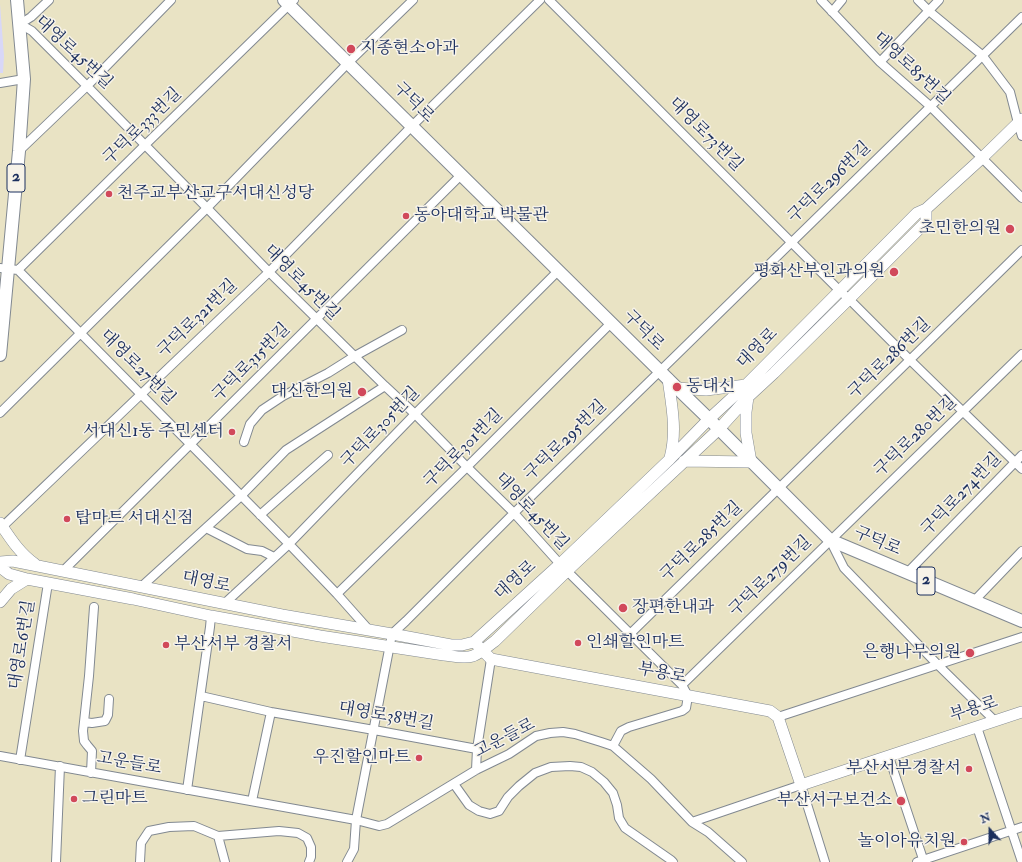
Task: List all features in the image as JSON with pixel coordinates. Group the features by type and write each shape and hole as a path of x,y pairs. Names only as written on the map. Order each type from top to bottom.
{"main road":[{"name":"2","path":"0,355 9,269 24,78 18,0"},
{"name":"구덕로","path":"289,2 348,63 830,540 1022,621"},
{"name":"대영로","path":"0,567 9,574 48,583 293,632 459,657 473,656 495,641 709,419 746,385 917,213 926,209 1020,121"},
{"name":"대영로","path":"0,562 13,560 224,604 451,645 462,645 474,642 564,568 719,429 748,397 926,222 926,209"},
{"path":"664,375 674,420 674,435 670,459"},
{"path":"677,388 706,390 746,385"},
{"path":"684,461 751,462 746,432 748,397"},
{"path":"1,527 23,554 39,566"},
{"path":"0,588 27,578"},
{"path":"0,602 11,589 27,578"},
{"path":"474,642 491,659"},
{"name":"부용로","path":"491,659 770,711 778,717"},
{"name":"부용로","path":"801,785 1022,712"},
{"path":"778,717 801,785"}],"street":[{"path":"20,24 31,18 49,0"},
{"path":"19,150 87,86 171,0"},
{"path":"0,413 207,208 348,63 413,0"},
{"name":"구덕로321번길","path":"1,527 269,272 412,126 540,0"},
{"name":"대영로73번길","path":"549,0 839,290 1022,469"},
{"name":"대영로85번길","path":"821,0 880,62 930,106 1022,198"},
{"path":"832,12 842,0"},
{"path":"918,0 982,55 1010,92 1020,121 1022,136"},
{"path":"880,62 939,0"},
{"name":"구덕로333번길","path":"9,269 145,145 289,2"},
{"name":"구덕로296번길","path":"664,375 791,242 1022,16"},
{"name":"대영로45번길","path":"20,24 32,31 269,272 514,513 564,568 682,685 688,696"},
{"path":"0,83 24,78"},
{"name":"구덕로315번길","path":"63,571 461,175"},
{"name":"구덕로286번길","path":"778,489 1022,250"},
{"name":"대영로27번길","path":"9,269 80,333 142,394 289,544 369,630"},
{"name":"구덕로305번길","path":"224,604 289,544 415,414 558,271"},
{"name":"구덕로301번길","path":"337,594 611,323"},
{"path":"244,442 250,424 262,410 283,396 328,373 354,356 402,330"},
{"name":"구덕로280번길","path":"830,540 1022,354"},
{"name":"구덕로295번길","path":"392,634 514,513 664,375"},
{"path":"141,587 241,496 286,450 385,386"},
{"name":"구덕로274번길","path":"907,573 1022,455"},
{"path":"260,515 328,456"},
{"name":"구덕로285번길","path":"630,634 778,489"},
{"path":"206,528 247,549 262,551 274,557"},
{"path":"830,540 844,568 995,721"},
{"name":"구덕로279번길","path":"682,685 830,540"},
{"path":"974,601 1022,551"},
{"name":"대영로6번길","path":"20,760 48,583"},
{"path":"91,773 92,751 84,741 82,731 89,676 94,607"},
{"path":"188,790 211,616"},
{"path":"347,862 354,849 356,820 392,634"},
{"path":"778,717 1022,637"},
{"path":"476,770 477,749 491,659"},
{"name":"대영로38번길","path":"201,696 271,712 477,749"},
{"path":"613,746 621,731 629,727 682,711 686,708 688,696"},
{"path":"84,722 92,723 105,721 108,715 109,699"},
{"path":"252,802 271,712"},
{"path":"978,727 1022,862"},
{"name":"고운들로","path":"0,756 356,820 379,826 387,824 476,770 509,754 536,736 550,732 563,732 575,734 613,746 651,779 692,822 708,832 742,862"},
{"path":"889,757 922,861 1022,827"},
{"path":"56,862 60,766"},
{"path":"454,784 469,805 479,811 490,814 500,810 508,797 535,773 551,767 581,767 592,772 613,792 618,805 619,818 625,828 673,862"},
{"path":"801,785 825,862"},
{"name":"부용로","path":"692,822 801,785"},
{"path":"140,862 141,843 149,831 169,827 194,826 218,836 279,831 298,833 307,838 311,847 311,857 309,862"},
{"path":"218,836 225,862"}],"shaded area":[{"path":"0,4 4,56 3,73 0,73"}],"place":[{"name":"지종현소아과","path":"351,49"},
{"name":"천주교부산교구서대신성당","path":"109,194"},
{"name":"동아대학교 박물관","path":"406,216"},
{"name":"초민한의원","path":"1010,229"},
{"name":"평화산부인과의원","path":"894,272"},
{"name":"동대신","path":"677,387"},
{"name":"대신한의원","path":"362,392"},
{"name":"서대신1동 주민센터","path":"232,432"},
{"name":"탑마트 서대신점","path":"67,519"},
{"name":"장편한내과","path":"623,608"},
{"name":"인쇄할인마트","path":"578,643"},
{"name":"부산서부 경찰서","path":"166,645"},
{"name":"은행나무의원","path":"970,653"},
{"name":"우진할인마트","path":"419,758"},
{"name":"부산서부경찰서","path":"969,769"},
{"name":"그린마트","path":"74,799"},
{"name":"부산서구보건소","path":"901,801"},
{"name":"놀이아유치원","path":"964,842"}]}
